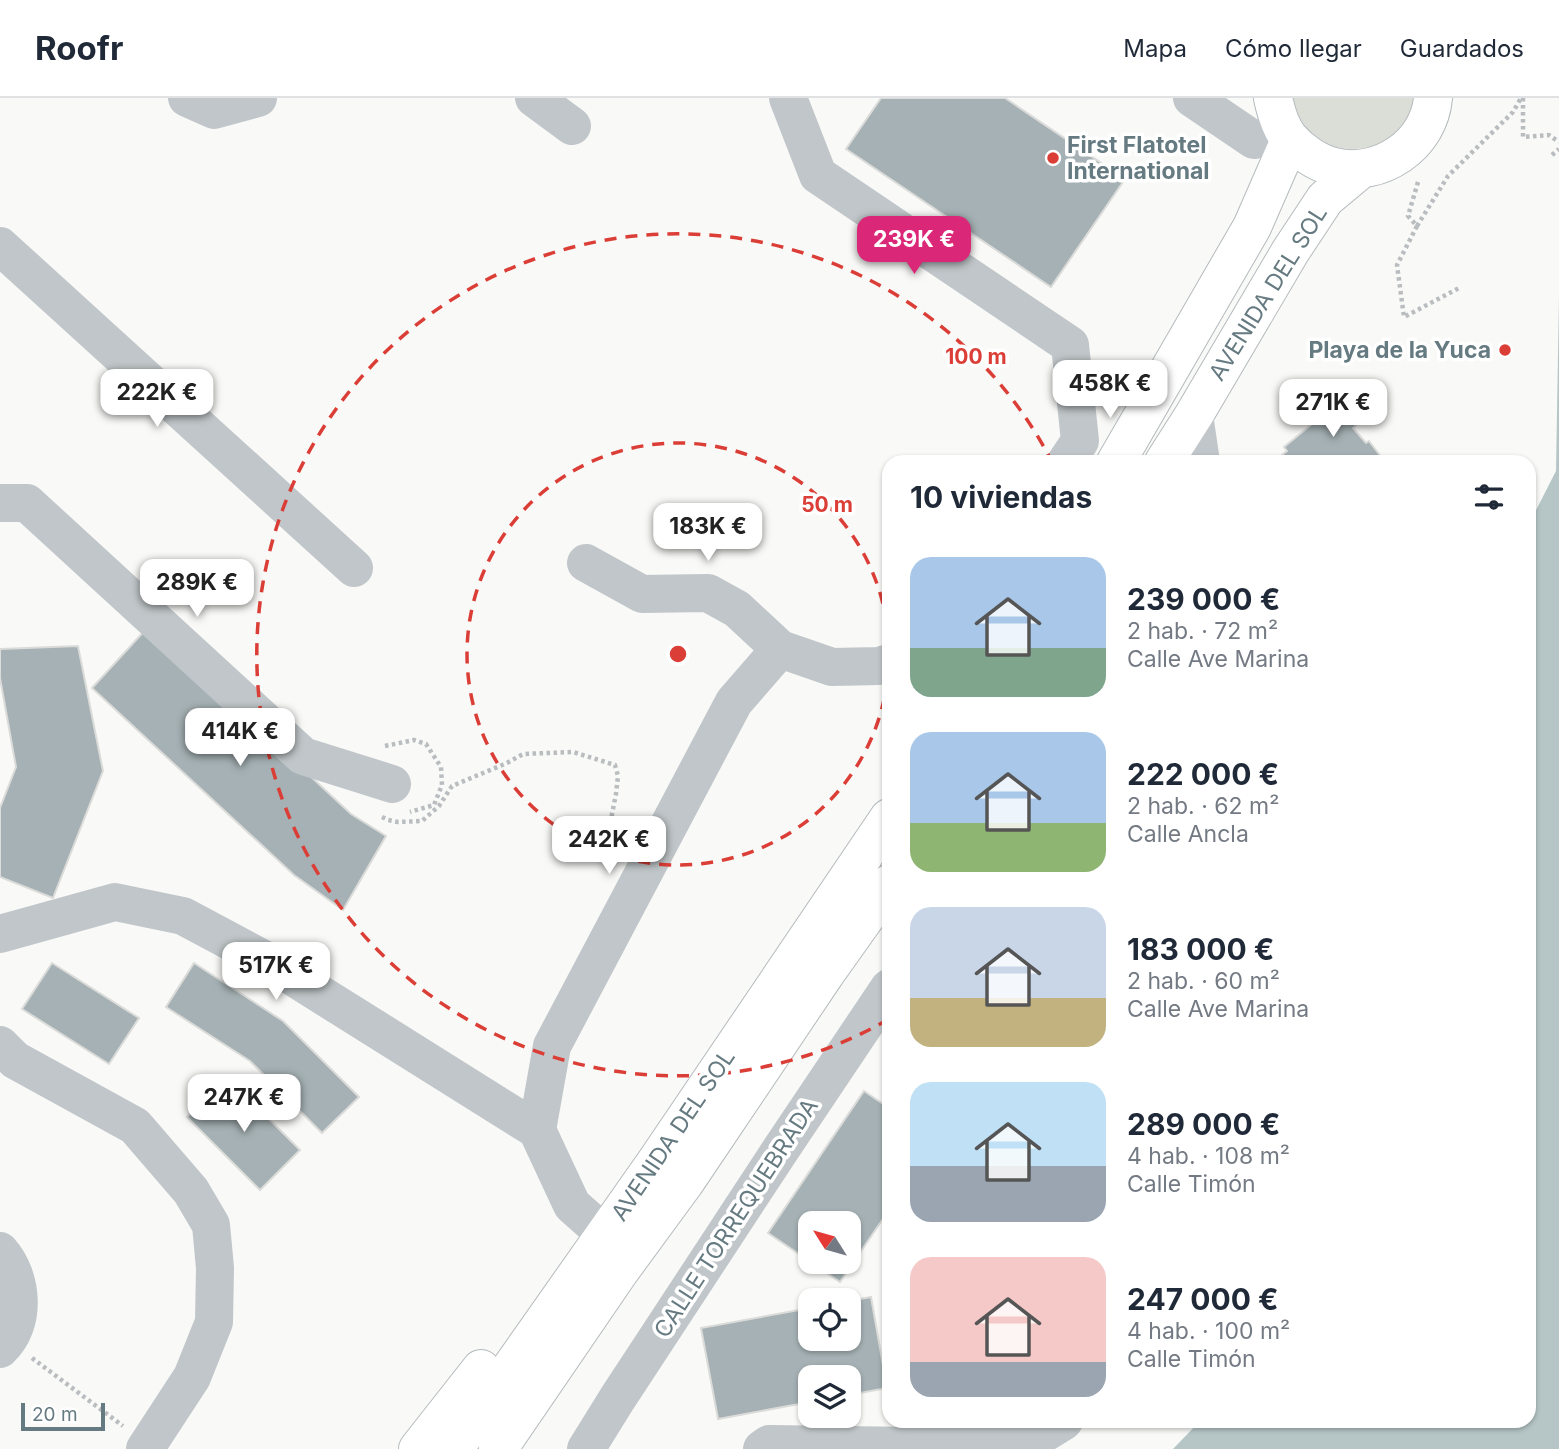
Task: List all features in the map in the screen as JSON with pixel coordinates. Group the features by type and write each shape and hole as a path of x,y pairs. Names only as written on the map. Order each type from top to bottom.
{"main road":[{"path":"1283,123 1310,157 1334,167 1361,169 1386,163 1407,149 1423,131 1433,107 1433,98"},
{"name":"AVENIDA DEL SOL","path":"1120,455 1252,227 1283,123"},
{"name":"AVENIDA DEL SOL","path":"1168,455 1290,252 1325,200 1361,169"},
{"name":"AVENIDA DEL SOL","path":"454,1449 656,1162 882,828"},
{"name":"AVENIDA DEL SOL","path":"498,1449 882,894"},
{"path":"418,1449 520,1319 656,1162"},
{"path":"525,1449 619,1272"}],"street":[{"path":"206,102 258,98"},
{"path":"534,98 572,126"},
{"path":"788,98 818,175 1070,345 1073,451 1099,455"},
{"path":"1192,98 1254,140 1283,123"},
{"path":"0,246 354,568"},
{"path":"1194,415 1200,455"},
{"path":"0,503 27,503 303,756 385,799"},
{"path":"586,563 642,594 708,593 737,609 780,649 832,667 882,665"},
{"path":"537,1130 552,1046 734,702 780,649"},
{"path":"0,934 115,902 183,916 269,962 537,1130 572,1205 598,1229"},
{"name":"CALLE TORREQUEBRADA","path":"586,1449 882,999"},
{"path":"0,1045 15,1060 135,1126 191,1191 211,1225 215,1268 214,1322 192,1377 146,1447"},
{"path":"0,1251 9,1261 18,1287 18,1314 4,1345"},
{"path":"762,1449 769,1444 988,1447 1035,1439 1053,1428"}],"path":[{"path":"1522,98 1523,137 1549,135 1559,142"},
{"path":"1461,287 1404,317 1397,265 1448,176 1513,112 1522,98"},
{"path":"1552,155 1559,149"},
{"path":"1417,226 1408,216 1421,172"},
{"path":"385,799 388,820 422,821 439,806 452,786 523,754 573,752 615,765 618,776 611,819 616,836 612,862"},
{"path":"4,1345 146,1447"}],"shaded area":[{"path":"1291,98 1414,98 1410,115 1401,128 1389,138 1358,149 1326,144 1312,135 1301,123"},
{"path":"1559,296 1559,1449 1173,1449 1193,1428 1536,1428 1536,510 1556,471"}],"building":[{"path":"881,98 1005,98 1125,179 1051,287 846,149"},
{"path":"1353,395 1369,414 1353,428 1366,443 1369,441 1380,455 1282,455 1287,451 1284,447 1317,420 1320,423"},
{"path":"149,626 351,814 386,836 343,910 294,875 92,688"},
{"path":"78,646 103,771 53,898 0,877 0,808 16,767 0,678 0,649"},
{"path":"52,963 139,1018 109,1064 22,1009"},
{"path":"194,963 283,1021 359,1097 322,1133 250,1061 166,1007"},
{"path":"227,1077 300,1150 260,1190 187,1117"},
{"path":"864,1091 882,1103 882,1220 861,1251 861,1211 798,1211 798,1254 768,1233"},
{"path":"828,1274 845,1274 840,1282"},
{"path":"871,1297 882,1360 882,1389 861,1393 861,1365 798,1365 798,1404 718,1419 701,1328 798,1310 798,1351 861,1351 861,1299"}],"place":[{"name":"First Flatotel International","path":"1053,158"},
{"name":"Playa de la Yuca","path":"1505,350"}]}
